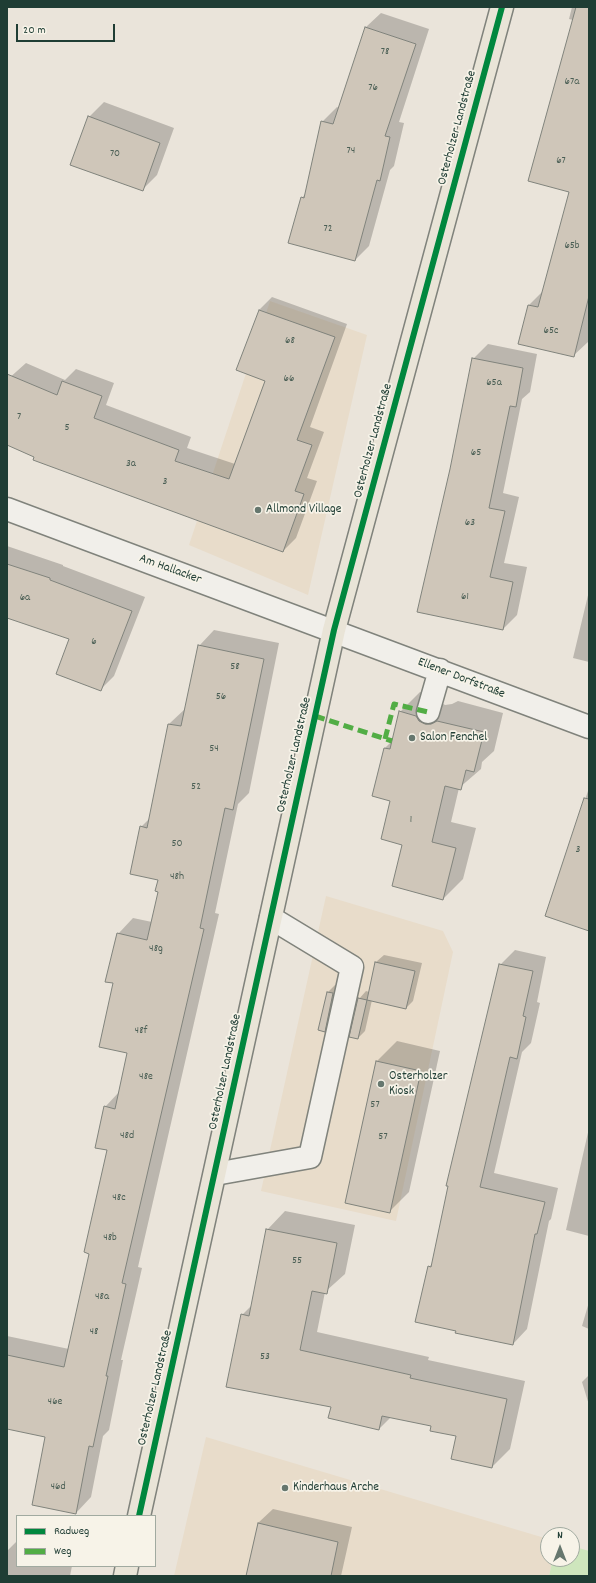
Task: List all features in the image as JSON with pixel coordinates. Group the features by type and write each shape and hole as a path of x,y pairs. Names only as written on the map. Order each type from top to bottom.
{"main road":[{"name":"Osterholzer Landstraße","path":"138,1515 215,1174 334,630 502,7"}],"street":[{"name":"Am Hallacker","path":"7,508 334,630"},
{"name":"Ellener Dorfstraße","path":"334,630 589,727"},
{"path":"428,712 440,670"},
{"path":"215,1174 310,1157 352,967 271,918"}],"shaded area":[{"path":"270,301 367,335 308,595 189,545"},
{"path":"326,896 443,931 453,952 396,1221 261,1191"},
{"name":"Kinderhaus Arche","path":"206,1437 540,1537 540,1567 551,1567 549,1576 174,1576"}],"green space":[{"path":"580,1548 589,1551 589,1576 549,1576 551,1567 580,1567"}],"building":[{"path":"576,7 589,7 589,296 574,357 518,344 528,305 538,307 569,192 528,181"},
{"path":"365,27 416,44 385,136 390,137 380,181 377,180 355,261 288,243 301,197 304,198 321,121 333,124"},
{"path":"88,116 160,143 143,191 70,165"},
{"path":"259,310 335,337 297,440 312,445 295,491 304,494 283,552 33,460 34,457 7,445 7,374 57,395 62,381 102,396 94,418 179,450 175,461 229,479 265,381 236,370"},
{"path":"472,358 523,368 516,407 510,406 489,508 505,511 490,577 513,582 503,630 417,612 450,469"},
{"path":"7,564 50,578 50,580 132,611 101,691 56,674 69,639 7,618"},
{"path":"198,645 264,659 233,810 225,808 200,928 204,929 122,1283 126,1284 106,1376 108,1376 93,1447 89,1446 76,1514 32,1505 45,1437 7,1429 7,1355 64,1367 89,1254 84,1252 107,1150 95,1148 104,1106 115,1109 127,1053 99,1047 113,983 105,982 117,933 147,940 158,892 155,891 158,880 130,874 140,826 147,828 168,724 181,726"},
{"path":"399,711 416,716 419,721 425,724 431,724 437,721 484,732 474,772 466,770 461,790 445,786 432,842 456,848 443,900 392,886 402,845 381,839 390,801 372,796 384,748 390,749"},
{"path":"584,798 589,799 589,931 545,916"},
{"path":"375,962 415,971 406,1009 367,1000"},
{"path":"499,964 533,971 523,1016 526,1017 517,1059 510,1057 480,1187 545,1202 537,1234 535,1234 513,1345 455,1333 456,1331 415,1322 428,1266 431,1267 448,1186 446,1186"},
{"path":"327,992 333,993 325,1032 318,1030"},
{"path":"358,998 367,1000 358,1039 349,1037"},
{"path":"376,1061 421,1071 390,1213 345,1203"},
{"path":"266,1229 337,1243 327,1294 312,1291 300,1350 411,1375 410,1378 507,1399 492,1468 451,1459 456,1436 430,1431 431,1426 382,1416 379,1430 328,1418 331,1407 226,1387 241,1314 249,1316"},
{"path":"258,1523 338,1542 331,1576 246,1576"}],"marked path":[{"path":"385,739 394,704 428,712"},
{"path":"315,716 392,741"}],"cycle path":[{"path":"139,1515 334,630 502,7"}],"place":[{"name":"Allmond Village","path":"258,510"},
{"name":"Salon Fenchel","path":"412,738"},
{"name":"Osterholzer Kiosk","path":"381,1084"},
{"name":"Kinderhaus Arche","path":"285,1488"}]}
